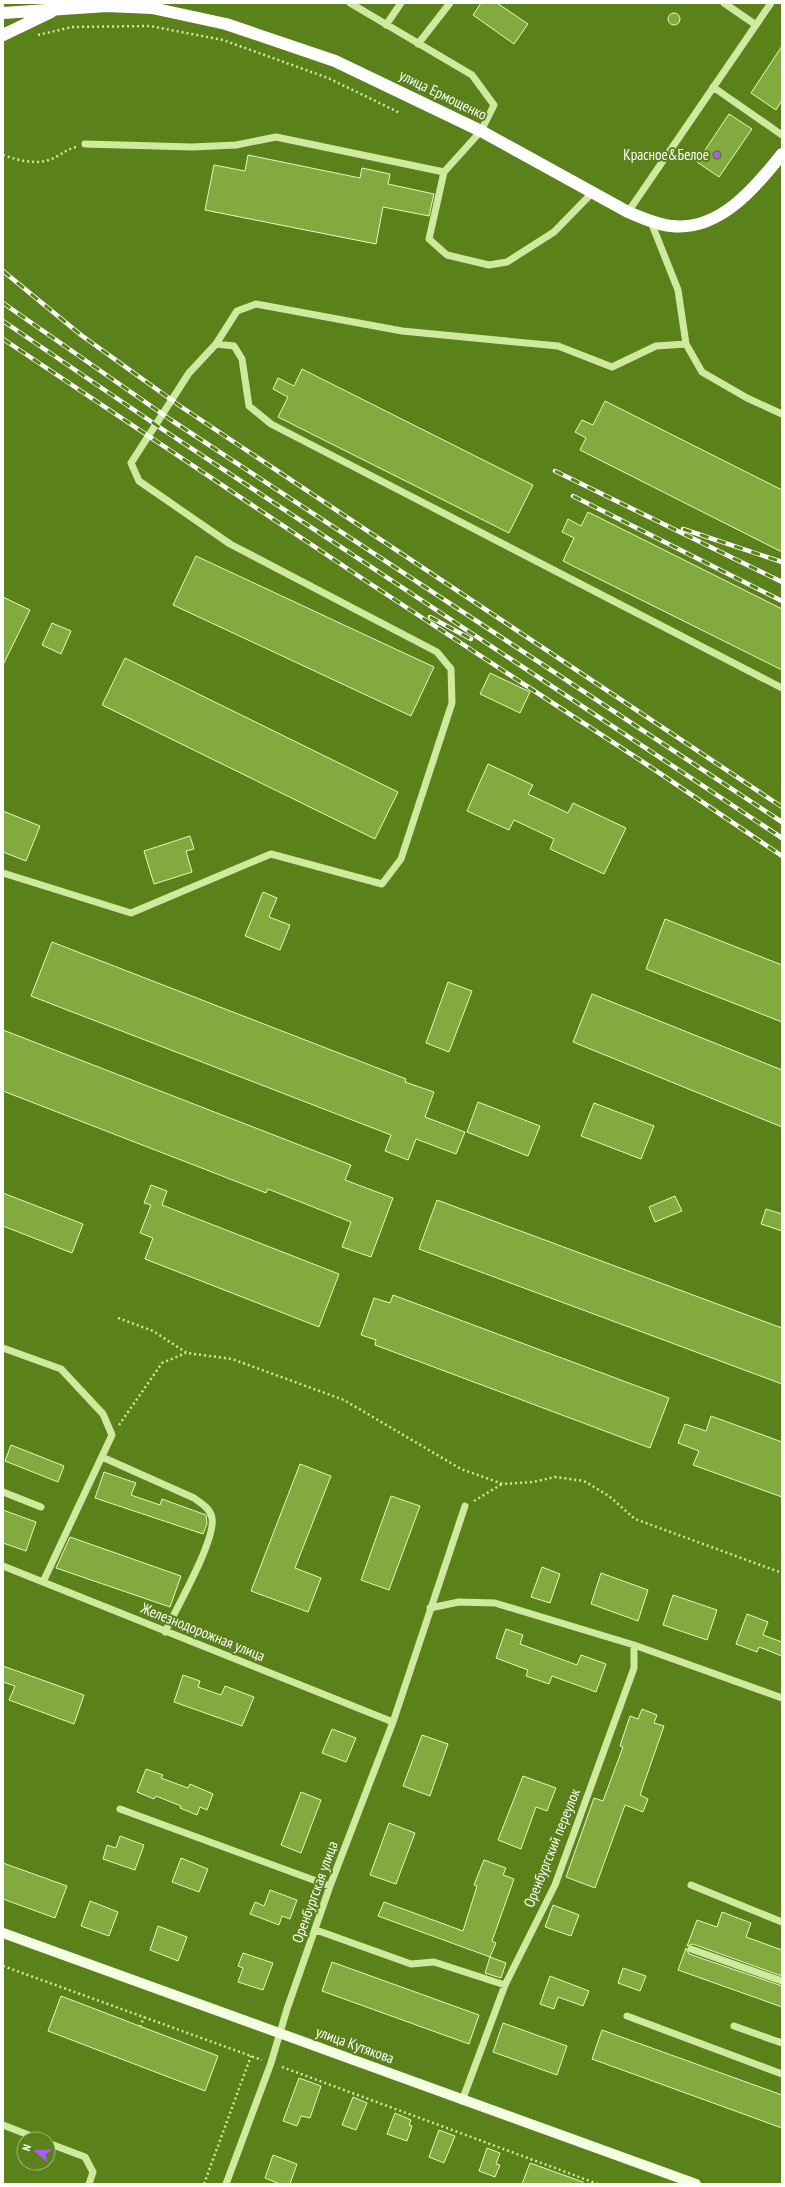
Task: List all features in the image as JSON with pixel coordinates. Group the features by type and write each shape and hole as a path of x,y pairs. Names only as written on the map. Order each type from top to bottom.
{"highway":[{"name":"улица Ермощенко","path":"3,13 107,6 152,8 226,24 335,61 481,131 628,212 651,222 673,226 694,225 711,219 747,194 782,154"},
{"path":"3,35 54,10"}],"main road":[{"name":"улица Кутякова","path":"3,1933 696,2184"}],"street":[{"path":"350,3 472,75 494,105 481,131 444,172 429,239 447,255 489,265 507,262 554,232 592,193"},
{"path":"386,25 400,3"},
{"path":"418,44 450,3"},
{"path":"724,3 756,25"},
{"path":"628,212 771,3"},
{"path":"713,87 782,135"},
{"path":"85,144 192,147 236,145 276,137 444,172"},
{"path":"651,222 678,290 686,344 702,372 747,398 782,414"},
{"path":"3,873 131,913 271,854 382,884 401,860 452,703 451,670 437,652 230,544 139,482 132,463 189,373 216,344 237,311 256,304 402,331 558,346 612,367 656,346 686,344"},
{"path":"216,344 234,346 242,359 249,406 271,424 782,688"},
{"path":"3,1348 61,1369 103,1414 112,1434 43,1582"},
{"path":"102,1457 194,1498 208,1508 212,1519 207,1549 165,1632"},
{"path":"3,1492 41,1507"},
{"name":"Оренбургская улица","path":"226,2184 271,2063 281,2034 287,2009 316,1930 330,1886 393,1722 465,1506"},
{"name":"Железнодорожная улица","path":"3,1566 393,1722"},
{"path":"430,1608 459,1602 495,1604 634,1645 782,1698"},
{"name":"Оренбургский переулок","path":"462,2100 505,1985 555,1885 634,1668 634,1645"},
{"path":"120,1809 330,1886"},
{"path":"690,1885 782,1922"},
{"path":"316,1930 412,1964 434,1962 505,1985"},
{"path":"692,1949 782,1981"},
{"path":"627,2016 782,2074"},
{"path":"734,2026 782,2043"},
{"path":"3,2125 18,2131"},
{"path":"56,2146 85,2157 93,2172 89,2184"}],"path":[{"path":"36,35 72,27 150,26 223,40 328,78 400,113"},
{"path":"3,155 23,162 40,162 55,158 68,149 85,144"},
{"path":"118,1318 153,1331 187,1352 232,1359 344,1400 461,1469 503,1484 533,1482 555,1477 584,1481 609,1496 635,1519 782,1573"},
{"path":"112,1434 162,1363 187,1352"},
{"path":"465,1506 503,1484"},
{"path":"3,1966 598,2184"},
{"path":"140,2026 144,2017"},
{"path":"204,2184 252,2056"}],"building":[{"path":"481,3 497,3 528,24 514,44 473,15"},
{"path":"676,13 679,14 679,24 672,25 669,24 668,17 669,14"},
{"path":"782,46 782,100 776,110 751,93"},
{"path":"729,114 752,129 719,177 697,162"},
{"path":"248,155 360,178 362,168 390,174 388,184 434,194 429,216 383,207 376,244 205,210 214,165 245,171"},
{"path":"302,369 533,485 509,533 278,417 288,397 273,389 278,378 294,386"},
{"path":"605,401 782,490 782,552 580,450 586,438 575,432 582,420 593,425"},
{"path":"588,512 782,609 782,670 563,561 574,538 562,532 568,519 581,526"},
{"path":"196,556 434,667 411,716 173,605"},
{"path":"3,597 30,610 3,665"},
{"path":"52,623 71,631 61,654 42,645"},
{"path":"125,658 398,792 375,839 102,705"},
{"path":"490,673 530,692 520,713 480,694"},
{"path":"488,764 533,785 528,794 568,813 573,803 626,828 604,874 550,849 554,839 514,820 509,830 467,811"},
{"path":"3,811 40,826 26,861 3,852"},
{"path":"190,836 194,849 186,851 192,872 154,884 144,851"},
{"path":"263,892 277,898 269,917 290,925 280,950 245,936"},
{"path":"665,919 782,965 782,1022 646,969"},
{"path":"52,942 406,1079 405,1082 434,1092 425,1117 465,1132 456,1154 416,1139 408,1160 385,1151 391,1135 31,996"},
{"path":"448,982 472,991 449,1052 426,1043"},
{"path":"592,994 782,1070 782,1127 573,1042"},
{"path":"3,1030 351,1165 345,1180 393,1198 371,1257 342,1247 351,1222 268,1189 266,1193 3,1091"},
{"path":"478,1102 540,1126 528,1156 467,1132"},
{"path":"594,1103 654,1126 641,1159 581,1136"},
{"path":"151,1185 167,1191 162,1205 339,1274 319,1327 145,1259 153,1238 140,1233 151,1205 144,1203"},
{"path":"3,1193 83,1224 72,1253 3,1226"},
{"path":"675,1196 682,1211 655,1222 649,1207"},
{"path":"437,1200 782,1328 782,1384 419,1249"},
{"path":"766,1209 782,1214 782,1231 761,1224"},
{"path":"393,1295 669,1398 650,1448 375,1345 376,1340 361,1335 374,1298 390,1303"},
{"path":"711,1416 782,1442 782,1497 693,1465 699,1451 678,1443 685,1424 706,1431"},
{"path":"11,1445 64,1466 58,1482 5,1461"},
{"path":"300,1464 331,1476 295,1568 321,1578 308,1612 251,1591"},
{"path":"104,1472 136,1483 131,1495 160,1505 162,1499 206,1515 207,1524 203,1534 95,1498"},
{"path":"391,1496 420,1506 389,1590 361,1580"},
{"path":"3,1510 36,1522 26,1551 3,1543"},
{"path":"70,1537 181,1576 170,1607 56,1568"},
{"path":"542,1567 560,1574 550,1603 531,1597"},
{"path":"601,1573 648,1590 638,1621 591,1604"},
{"path":"673,1595 717,1610 707,1640 663,1625"},
{"path":"747,1614 768,1622 763,1635 782,1642 782,1656 759,1647 757,1652 736,1644"},
{"path":"506,1629 523,1635 520,1644 577,1665 581,1655 606,1664 596,1692 552,1676 549,1684 526,1676 528,1670 496,1658"},
{"path":"3,1666 84,1695 74,1724 9,1700 15,1686 3,1682"},
{"path":"183,1675 200,1681 198,1687 221,1695 225,1686 254,1697 242,1726 174,1702"},
{"path":"642,1709 657,1715 654,1723 664,1726 640,1795 648,1799 643,1812 625,1805 595,1888 566,1877 594,1798 603,1801 623,1747 620,1746 630,1716 638,1719"},
{"path":"332,1729 356,1738 346,1762 322,1753"},
{"path":"422,1735 448,1744 430,1796 403,1786"},
{"path":"146,1769 163,1775 161,1778 188,1788 190,1784 213,1794 207,1810 200,1807 197,1815 180,1808 181,1806 156,1796 154,1799 137,1792"},
{"path":"523,1776 556,1788 547,1811 536,1807 521,1849 498,1840"},
{"path":"301,1792 321,1800 301,1853 281,1845"},
{"path":"389,1823 415,1833 396,1884 370,1875"},
{"path":"120,1836 144,1845 135,1870 103,1859 107,1845 116,1848"},
{"path":"181,1858 208,1869 199,1892 172,1882"},
{"path":"484,1860 506,1868 503,1875 514,1879 492,1941 496,1943 490,1957 378,1916 384,1902 463,1931 477,1886 474,1885"},
{"path":"3,1863 67,1886 55,1918 3,1899"},
{"path":"270,1890 297,1900 290,1919 282,1916 279,1925 250,1914 255,1902 264,1906"},
{"path":"90,1901 118,1912 109,1936 81,1926"},
{"path":"553,1905 579,1915 571,1936 545,1927"},
{"path":"722,1912 751,1923 746,1937 782,1950 782,1976 693,1944 687,1946 697,1920 717,1927"},
{"path":"158,1926 187,1937 178,1961 150,1950"},
{"path":"686,1948 689,1954 782,1986 782,2007 678,1970"},
{"path":"243,1953 273,1963 263,1990 238,1982 243,1968 238,1966"},
{"path":"490,1957 506,1963 501,1978 485,1973"},
{"path":"332,1962 479,2015 469,2044 322,1991"},
{"path":"623,1968 646,1976 640,1991 618,1983"},
{"path":"550,1976 589,1991 583,2006 558,1997 554,2009 540,2004"},
{"path":"61,1996 218,2056 205,2091 48,2031"},
{"path":"503,2023 567,2046 557,2075 493,2052"},
{"path":"602,2030 782,2095 782,2128 592,2059"},
{"path":"299,2078 321,2086 310,2118 301,2116 297,2126 283,2121"},
{"path":"353,2097 367,2103 356,2130 342,2125"},
{"path":"395,2113 411,2120 409,2125 412,2126 407,2141 387,2134"},
{"path":"439,2130 455,2136 444,2163 429,2157"},
{"path":"487,2148 500,2153 496,2164 500,2165 495,2177 479,2171"},
{"path":"273,2155 297,2164 290,2184 280,2184 265,2178"},
{"path":"530,2163 583,2182 583,2184 522,2184"}],"railway":[{"path":"3,271 81,335 180,406 782,807"},
{"path":"3,303 171,420 782,822"},
{"path":"3,321 165,431 782,838"},
{"path":"3,339 366,581 646,764 782,856"},
{"path":"555,471 782,582"},
{"path":"573,496 782,601"},
{"path":"683,529 782,562"},
{"path":"430,617 471,639"}],"place":[{"name":"Красное&Белое","path":"717,155"}]}
